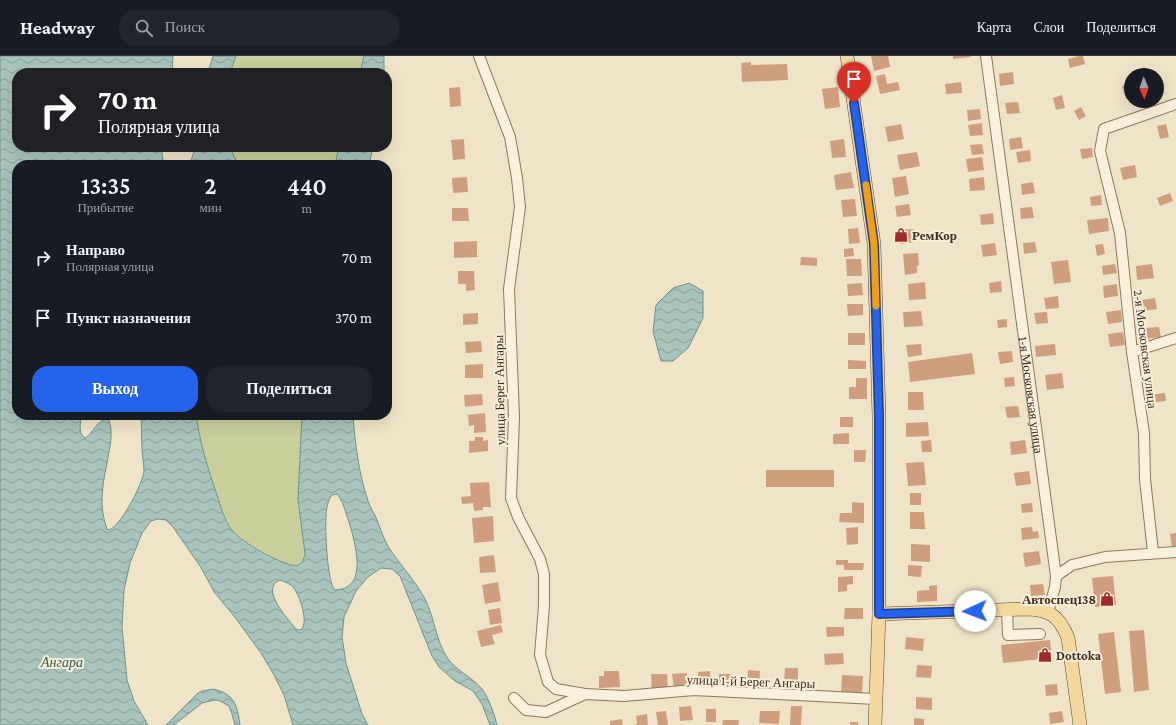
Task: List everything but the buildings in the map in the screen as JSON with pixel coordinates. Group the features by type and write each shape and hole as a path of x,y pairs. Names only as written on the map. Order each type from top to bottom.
{"main road":[{"path":"847,56 874,244 879,416 879,614 875,725"},
{"path":"879,614 1035,609 1048,612 1056,617 1063,626 1068,638 1080,725"}],"street":[{"name":"улица Берег Ангары","path":"479,56 510,137 518,178 520,207 509,289 514,417 511,498 518,517 540,559 544,574 544,606 540,655 548,682 556,690 585,694"},
{"name":"1-я Московская улица","path":"986,56 1056,576 1055,588 1048,612"},
{"name":"2-я Московская улица","path":"1153,552 1145,479 1144,433 1132,352 1120,233 1100,151 1104,129 1176,104"},
{"path":"1132,352 1176,338"},
{"path":"1056,576 1072,565 1105,557 1153,552 1176,552"},
{"path":"1006,610 1008,635 1040,634"},
{"name":"улица 1-й Берег Ангары","path":"514,698 526,710 546,712 585,694 624,696 694,690 876,699"}],"green space":[{"path":"236,56 364,56 361,68 232,68"},
{"path":"232,152 338,152 336,160 236,160"},
{"path":"197,420 302,420 298,499 305,554 300,565 296,566 280,561 249,544 231,529 226,521 210,475"}],"water":[{"name":"Ангара","path":"0,56 173,56 172,68 12,68 12,152 162,152 163,160 12,160 12,420 81,420 80,431 85,438 99,423 109,420 111,442 104,480 102,505 104,521 107,529 109,530 114,527 131,504 143,477 141,420 197,420 207,466 226,521 231,529 248,544 285,563 296,566 301,563 305,554 298,499 302,420 353,420 356,448 362,480 369,504 386,542 424,597 431,612 440,644 448,659 482,689 491,706 497,725 490,725 482,704 473,691 455,681 439,667 432,656 400,576 392,569 381,568 368,577 356,591 344,617 342,637 346,663 362,714 368,725 293,725 284,695 261,653 215,593 200,566 173,527 166,520 158,519 151,521 142,533 130,563 124,590 122,627 127,680 134,701 148,725 0,725","holes":["337,494 355,543 357,564 356,574 352,582 346,588 335,590 332,585 328,567 326,510 332,495","280,580 293,587 299,597 304,614 304,625 302,629 298,630 295,628 277,604 272,590 274,584"]},
{"path":"213,56 236,56 232,68 209,68"},
{"path":"364,56 384,56 384,68 361,68"},
{"path":"194,152 232,152 236,160 191,160"},
{"path":"338,152 372,152 370,160 336,160"},
{"path":"689,283 703,291 703,318 688,348 673,361 661,361 653,331 656,305 673,288"},
{"path":"213,689 226,694 234,701 238,712 240,725 235,725 229,706 215,700 202,703 174,725 166,725 198,693"}],"slow traffic":[{"path":"866,185 874,244 876,306"}],"place":[{"name":"РемКор","path":"901,235"},
{"name":"Автоспец138","path":"1107,599"},
{"name":"Dottoka","path":"1045,655"}],"route":[{"path":"854,103 874,244 879,416 879,614 975,611"}]}
